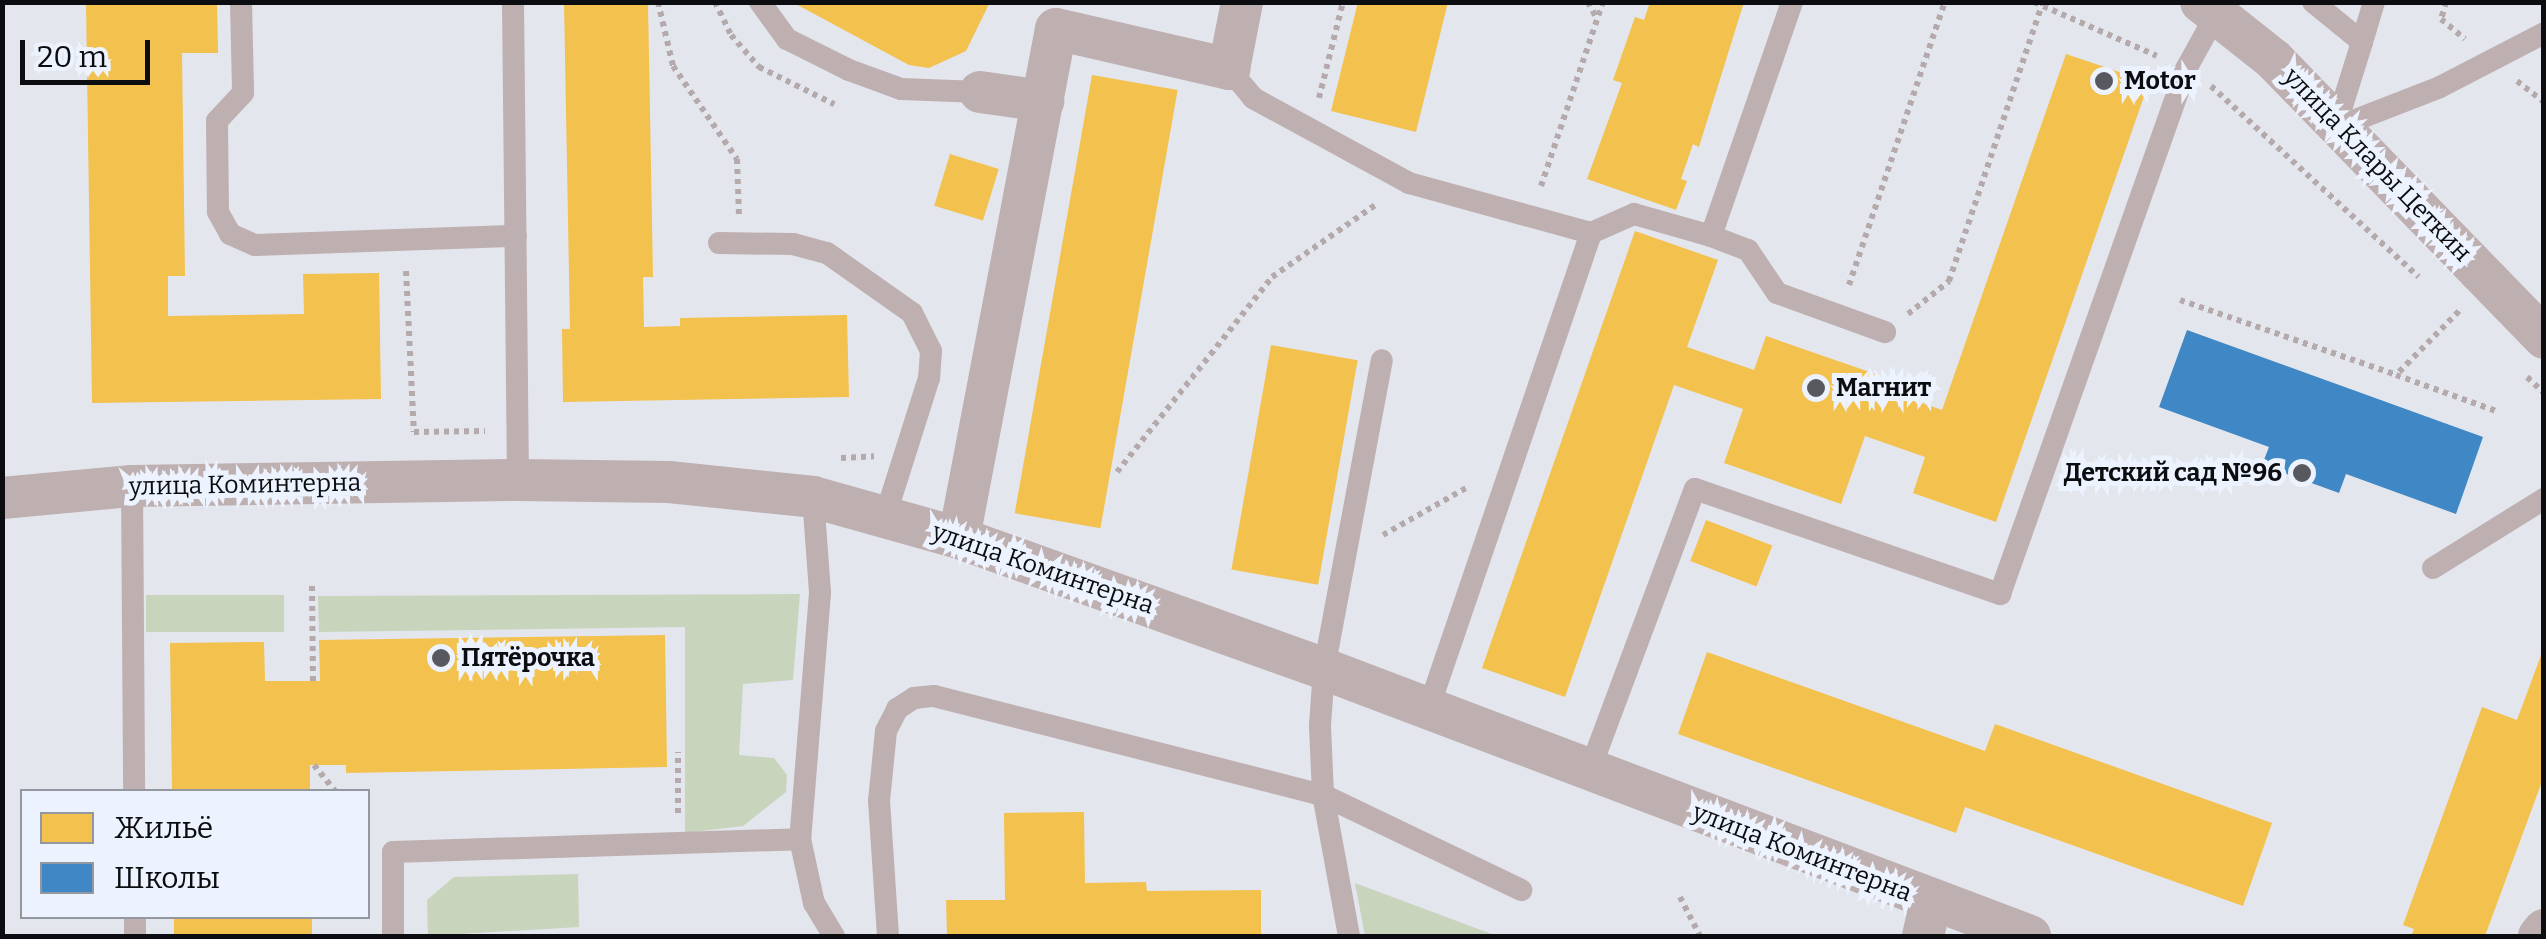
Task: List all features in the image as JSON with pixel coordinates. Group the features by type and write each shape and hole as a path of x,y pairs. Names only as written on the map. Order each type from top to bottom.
{"street":[{"path":"959,538 1058,16 1228,69 1242,2"},
{"name":"улица Клары Цеткин","path":"2210,7 2338,124 2529,352"},
{"path":"980,92 1043,101"},
{"name":"улица Коминтерна","path":"2,498 132,486 819,478 885,517 959,538 1429,706 1927,919 2030,936"}],"lane":[{"path":"241,2 243,93 217,121 218,212 230,234 256,245 516,236"},
{"path":"513,2 518,480"},
{"path":"760,2 787,39 849,70 901,89 980,92"},
{"path":"1711,236 1792,2"},
{"path":"2314,2 2362,42"},
{"path":"2338,124 2374,2"},
{"path":"1589,772 1695,488 2000,594 2210,7"},
{"path":"2338,124 2440,88 2544,34"},
{"path":"1228,69 1252,98 1409,182 1592,232 1634,214 1711,236 1748,250 1777,294 1884,332"},
{"path":"1429,706 1518,459 1592,232"},
{"path":"719,243 792,244 827,253 912,313 931,352 885,517"},
{"path":"1349,936 1323,796 1324,669 1382,360"},
{"path":"819,478 820,593 800,839 814,903 834,936"},
{"path":"132,486 134,789"},
{"path":"2433,568 2544,499"},
{"path":"888,936 882,760 886,731 897,710 914,698 934,696 1323,796 1521,890"},
{"path":"393,936 393,852 800,839"}],"path":[{"path":"1312,128 1343,2"},
{"path":"1588,2 1597,18"},
{"path":"1531,215 1602,2"},
{"path":"1838,316 1945,2"},
{"path":"1884,332 1948,281 2038,4 2186,69 2429,285"},
{"path":"1117,472 1272,277 1409,182"},
{"path":"405,240 414,432 518,430"},
{"path":"2444,298 2473,325"},
{"path":"2180,300 2496,411"},
{"path":"2396,375 2459,311"},
{"path":"2529,352 2544,393"},
{"path":"819,478 902,456"},
{"path":"1347,555 1518,459"},
{"path":"312,586 313,680"},
{"path":"314,765 334,789"},
{"path":"1680,897 1700,936"}],"green space":[{"path":"800,594 793,680 743,684 739,755 774,758 787,775 786,792 743,826 685,833 685,627 319,632 318,596"},
{"path":"146,595 284,595 284,632 146,632"},
{"path":"578,874 579,927 428,936 427,900 454,877"},
{"path":"1355,883 1497,936 1365,936"}],"building: Жильё":[{"path":"86,2 217,2 218,53 182,53 185,276 168,276 168,316 304,314 303,274 379,273 381,399 92,403"},
{"path":"564,2 648,2 653,277 643,277 644,327 680,326 680,318 847,315 849,397 563,402 562,329 570,329"},
{"path":"792,2 990,2 966,51 929,68 909,65"},
{"path":"1358,2 1448,2 1416,132 1331,111"},
{"path":"1650,2 1744,2 1699,147 1693,144 1681,179 1687,181 1676,210 1587,179 1622,83 1613,80 1635,17 1644,20"},
{"path":"2066,54 2149,82 1996,522 1913,493 1925,457 1865,436 1841,504 1724,463 1743,409 1674,385 1565,697 1482,668 1635,231 1718,260 1687,347 1754,370 1766,336 1884,377 1880,388 1942,410"},
{"path":"1092,75 1178,90 1100,528 1015,513"},
{"path":"950,154 999,169 983,221 934,206"},
{"path":"1271,345 1358,360 1318,585 1231,570"},
{"path":"1706,520 1772,545 1757,587 1690,561"},
{"path":"665,635 667,767 346,773 346,765 310,765 310,789 172,789 170,643 264,642 265,681 320,681 319,640"},
{"path":"2544,647 2544,776 2485,936 2411,936 2414,929 2403,925 2482,707 2517,720"},
{"path":"1707,652 1985,751 1995,724 2272,823 2243,906 1965,807 1956,833 1678,734"},
{"path":"1084,812 1085,883 1146,882 1147,891 1261,890 1261,936 947,936 946,900 1005,900 1004,813"},
{"path":"174,919 312,919 312,936 174,936"}],"building: Школы":[{"path":"2187,330 2483,437 2456,514 2346,474 2339,493 2262,465 2269,447 2159,407"}],"place":[{"name":"Motor","path":"2104,81"},
{"name":"Магнит","path":"1816,388"},
{"name":"Детский сад №96","path":"2302,473"},
{"name":"Пятёрочка","path":"441,658"}]}
